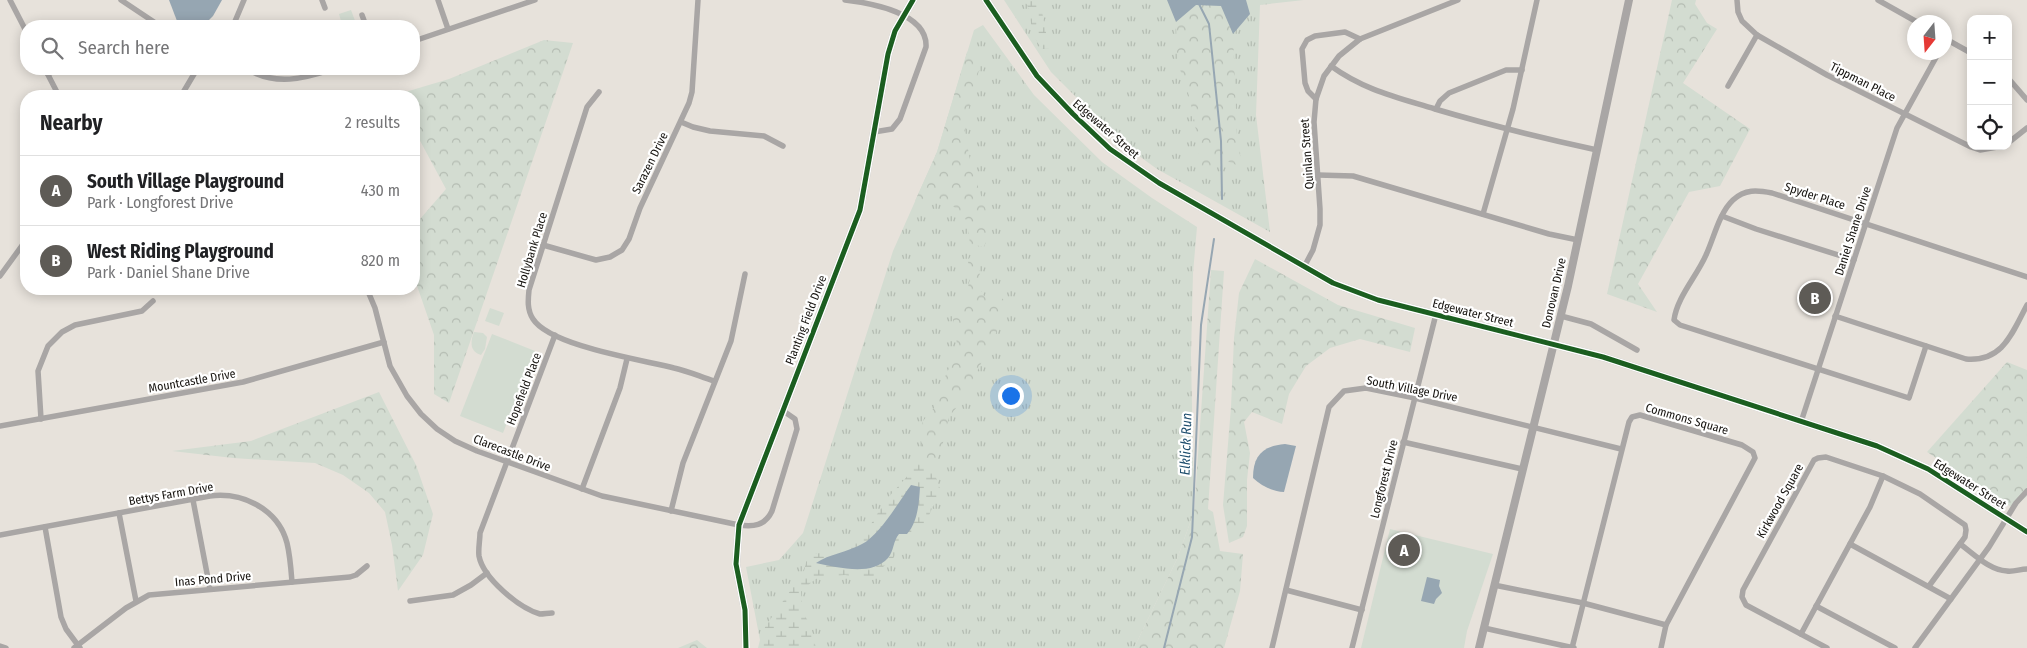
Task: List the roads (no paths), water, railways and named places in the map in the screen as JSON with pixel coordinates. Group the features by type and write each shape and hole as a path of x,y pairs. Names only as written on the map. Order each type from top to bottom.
{"street":[{"path":"10,0 20,20"},
{"path":"121,0 151,20"},
{"path":"236,20 244,0"},
{"path":"322,0 325,8"},
{"path":"438,0 448,29"},
{"path":"420,39 534,0"},
{"name":"Sarazen Drive","path":"543,245 596,260 610,257 622,250 629,239 640,208 681,122 692,92 698,0"},
{"path":"845,0 878,5 902,16 922,30 926,40 926,47 900,119 892,128 874,132"},
{"name":"Planting Field Drive","path":"746,648 745,610 736,564 739,525 860,210 888,54 902,16 912,0"},
{"name":"Edgewater Street","path":"986,0 1037,76 1110,149 1159,183 1333,283 1357,293 1626,364 1877,446 1909,460 2027,532"},
{"name":"Quinlan Street","path":"1304,267 1315,245 1320,225 1314,122 1316,99 1324,76 1343,52 1360,39 1458,0"},
{"path":"1483,214 1508,130 1536,0"},
{"name":"Donovan Drive","path":"1479,648 1561,316 1629,0"},
{"name":"Tippman Place","path":"1737,0 1738,12 1742,21 1757,35 1827,75 1967,145"},
{"path":"1878,0 1907,16"},
{"path":"362,15 364,20"},
{"path":"1316,99 1308,91 1305,83 1302,50 1307,40 1315,36 1345,32 1360,39"},
{"path":"1728,86 1757,35"},
{"path":"1952,44 1967,51"},
{"name":"Daniel Shane Drive","path":"1801,422 1897,128 1934,60"},
{"path":"1331,66 1347,78 1371,90 1508,130 1597,150"},
{"path":"1436,109 1440,101 1449,93 1506,70 1522,70"},
{"path":"48,75 56,90"},
{"path":"185,90 193,75"},
{"path":"260,75 284,80 306,78 315,75"},
{"path":"2012,83 2027,100"},
{"name":"Hollybank Place","path":"598,92 587,107 543,245 529,290 529,309 538,324 555,335 627,359 676,368 714,381"},
{"path":"681,122 710,131 764,136 783,146"},
{"path":"2012,139 2027,128"},
{"path":"1318,175 1353,176 1578,240"},
{"name":"Spyder Place","path":"1818,369 1680,325 1674,320 1674,314 1706,256 1722,216 1733,199 1753,190 1772,193 2027,277"},
{"path":"1722,216 1756,229 1854,260"},
{"path":"0,276 20,248"},
{"path":"671,511 684,463 731,341 745,274"},
{"name":"Clarecastle Drive","path":"370,295 375,308 390,366 407,396 421,414 437,429 455,441 602,496 750,527 761,524 772,511 797,429 795,419 782,410"},
{"path":"41,419 38,371 48,346 62,332 75,325 142,311 153,302"},
{"path":"1835,316 1966,359 1986,358 2002,348 2027,305"},
{"name":"Longforest Drive","path":"1352,648 1436,314"},
{"path":"1561,316 1591,324 1637,350"},
{"name":"Hopefield Place","path":"487,574 480,556 480,533 555,335"},
{"name":"Mountcastle Drive","path":"0,426 243,382 384,342"},
{"path":"1818,369 1909,398 1926,346"},
{"path":"582,490 620,388 627,359"},
{"name":"South Village Drive","path":"1272,648 1329,407 1344,391 1353,388 1366,388 1415,398 1621,448"},
{"name":"Commons Square","path":"1573,648 1621,448 1629,422 1632,417 1640,415 1742,445 1753,452 1755,458 1666,624 1660,648"},
{"path":"1404,442 1522,469"},
{"name":"Kirkwood Square","path":"1827,648 1746,605 1742,598 1743,590 1814,460 1826,457 1883,476 1920,494 1962,521 1965,525 1966,534 1960,544"},
{"path":"1801,634 1870,507 1883,476"},
{"path":"1915,648 1980,559 2016,503 2027,491"},
{"name":"Bettys Farm Drive","path":"0,535 222,495 231,496 248,500 266,511 280,527 287,543 292,582"},
{"path":"193,500 210,589"},
{"path":"119,513 136,601"},
{"path":"45,527 61,617 77,647"},
{"path":"1850,544 1951,599"},
{"path":"1929,586 1960,544 1999,570 2027,569"},
{"name":"Inas Pond Drive","path":"77,647 136,601 156,594 350,577 356,575 366,566"},
{"path":"410,601 453,595 487,574 520,603 541,614 552,613"},
{"path":"1494,585 1583,603 1666,624"},
{"path":"1286,590 1362,610"},
{"path":"1816,606 1895,648"},
{"path":"1484,628 1573,648"},
{"path":"0,646 6,648"}],"water":[{"path":"169,0 222,0 209,20 177,20"},
{"path":"1167,0 1246,0 1250,14 1233,34 1221,6 1196,5 1176,22"},
{"path":"1285,444 1296,446 1284,492 1275,491 1253,478 1253,470 1261,453 1271,447"},
{"path":"911,485 920,487 914,524 907,534 899,534 888,558 881,564 863,569 854,569 816,563 827,557 857,547 869,540 882,526"},
{"path":"1427,577 1440,580 1439,586 1442,593 1434,604 1421,601"}],"waterway":[{"name":"Elklick Run","path":"1197,0 1209,24 1221,141 1222,199"},
{"name":"Elklick Run","path":"1164,648 1192,537 1201,325 1214,239"}],"place":[{"name":"West Riding Playground","path":"1815,298"},
{"name":"South Village Playground","path":"1404,550"}]}
